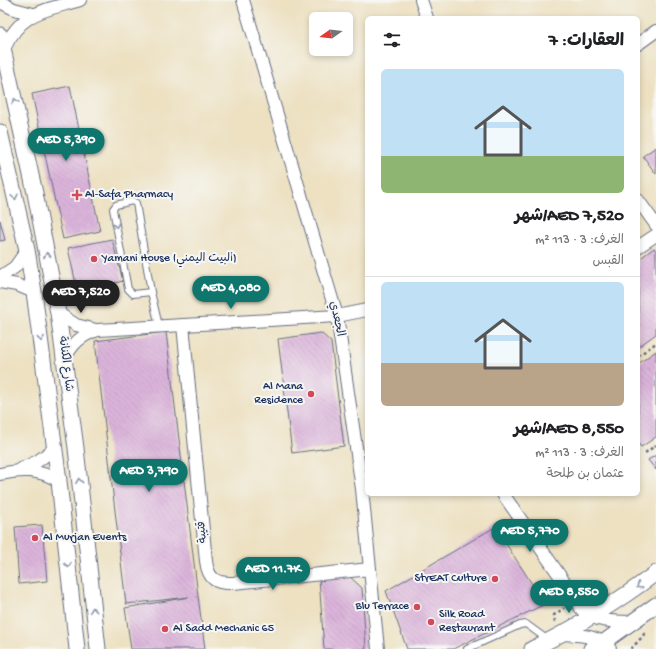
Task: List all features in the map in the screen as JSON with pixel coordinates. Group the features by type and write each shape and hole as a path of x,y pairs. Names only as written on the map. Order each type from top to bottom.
{"street":[{"path":"2,42 8,38 23,20 33,14 80,0"},
{"name":"الجعدي","path":"243,0 337,316 362,489 378,649"},
{"path":"421,0 426,16"},
{"path":"0,2 14,9 33,14"},
{"path":"640,43 656,31"},
{"name":"شارع الكنانة","path":"2,42 35,193 58,313 77,456 98,649"},
{"name":"شارع الكنانة","path":"0,132 27,250 34,292 59,480 77,649"},
{"path":"640,203 656,226"},
{"path":"640,246 656,234"},
{"path":"0,277 15,267 27,250"},
{"path":"0,282 17,285 34,292"},
{"path":"64,360 77,340 98,330 337,316 365,310"},
{"path":"58,313 76,325 98,330"},
{"name":"قتيبة","path":"183,325 207,571 213,579 222,584 370,569"},
{"path":"0,474 18,470 38,461 55,448"},
{"path":"18,470 40,472 59,480"},
{"path":"504,496 576,599 581,610 591,617 611,621 632,622"},
{"path":"532,649 555,638 591,617 656,573"},
{"path":"576,599 597,606 608,606"},
{"path":"555,638 577,635 602,647 632,622 656,605"}],"lane":[{"path":"151,292 133,294 128,289 113,209 116,205 132,201 136,203 151,292 159,326"},
{"path":"467,649 520,625 526,624 555,638"}],"path":[{"path":"640,355 656,343"},
{"path":"645,453 656,445"}],"building":[{"path":"70,86 100,231 63,239 32,94"},
{"path":"656,147 656,174 643,156"},
{"path":"0,220 5,240 0,241"},
{"name":"Yamani House (البيت اليمني)","path":"112,239 123,281 83,291 76,284 68,248"},
{"path":"654,248 656,251 656,334 640,346 640,258"},
{"path":"166,332 205,649 131,649 125,608 189,597 126,604 95,341"},
{"name":"Al Mana Residence","path":"321,333 331,342 344,446 292,453 278,339"},
{"path":"656,351 656,437 641,447 640,446 640,363"},
{"path":"656,455 656,470 648,460"},
{"path":"42,525 47,581 19,584 15,527"},
{"path":"495,527 545,604 453,649 407,649 386,591"},
{"path":"348,575 362,588 366,649 324,649 319,578"}],"place":[{"name":"Al-Safa Pharmacy","path":"77,195"},
{"name":"Yamani House (البيت اليمني)","path":"94,259"},
{"name":"Al Mana Residence","path":"311,394"},
{"name":"Al Murjan Events","path":"35,538"},
{"name":"StrEAT Culture","path":"495,579"},
{"name":"Blu Terrace","path":"417,607"},
{"name":"Silk Road Restaurant","path":"431,622"},
{"name":"Al Sadd Mechanic 65","path":"165,629"}]}
